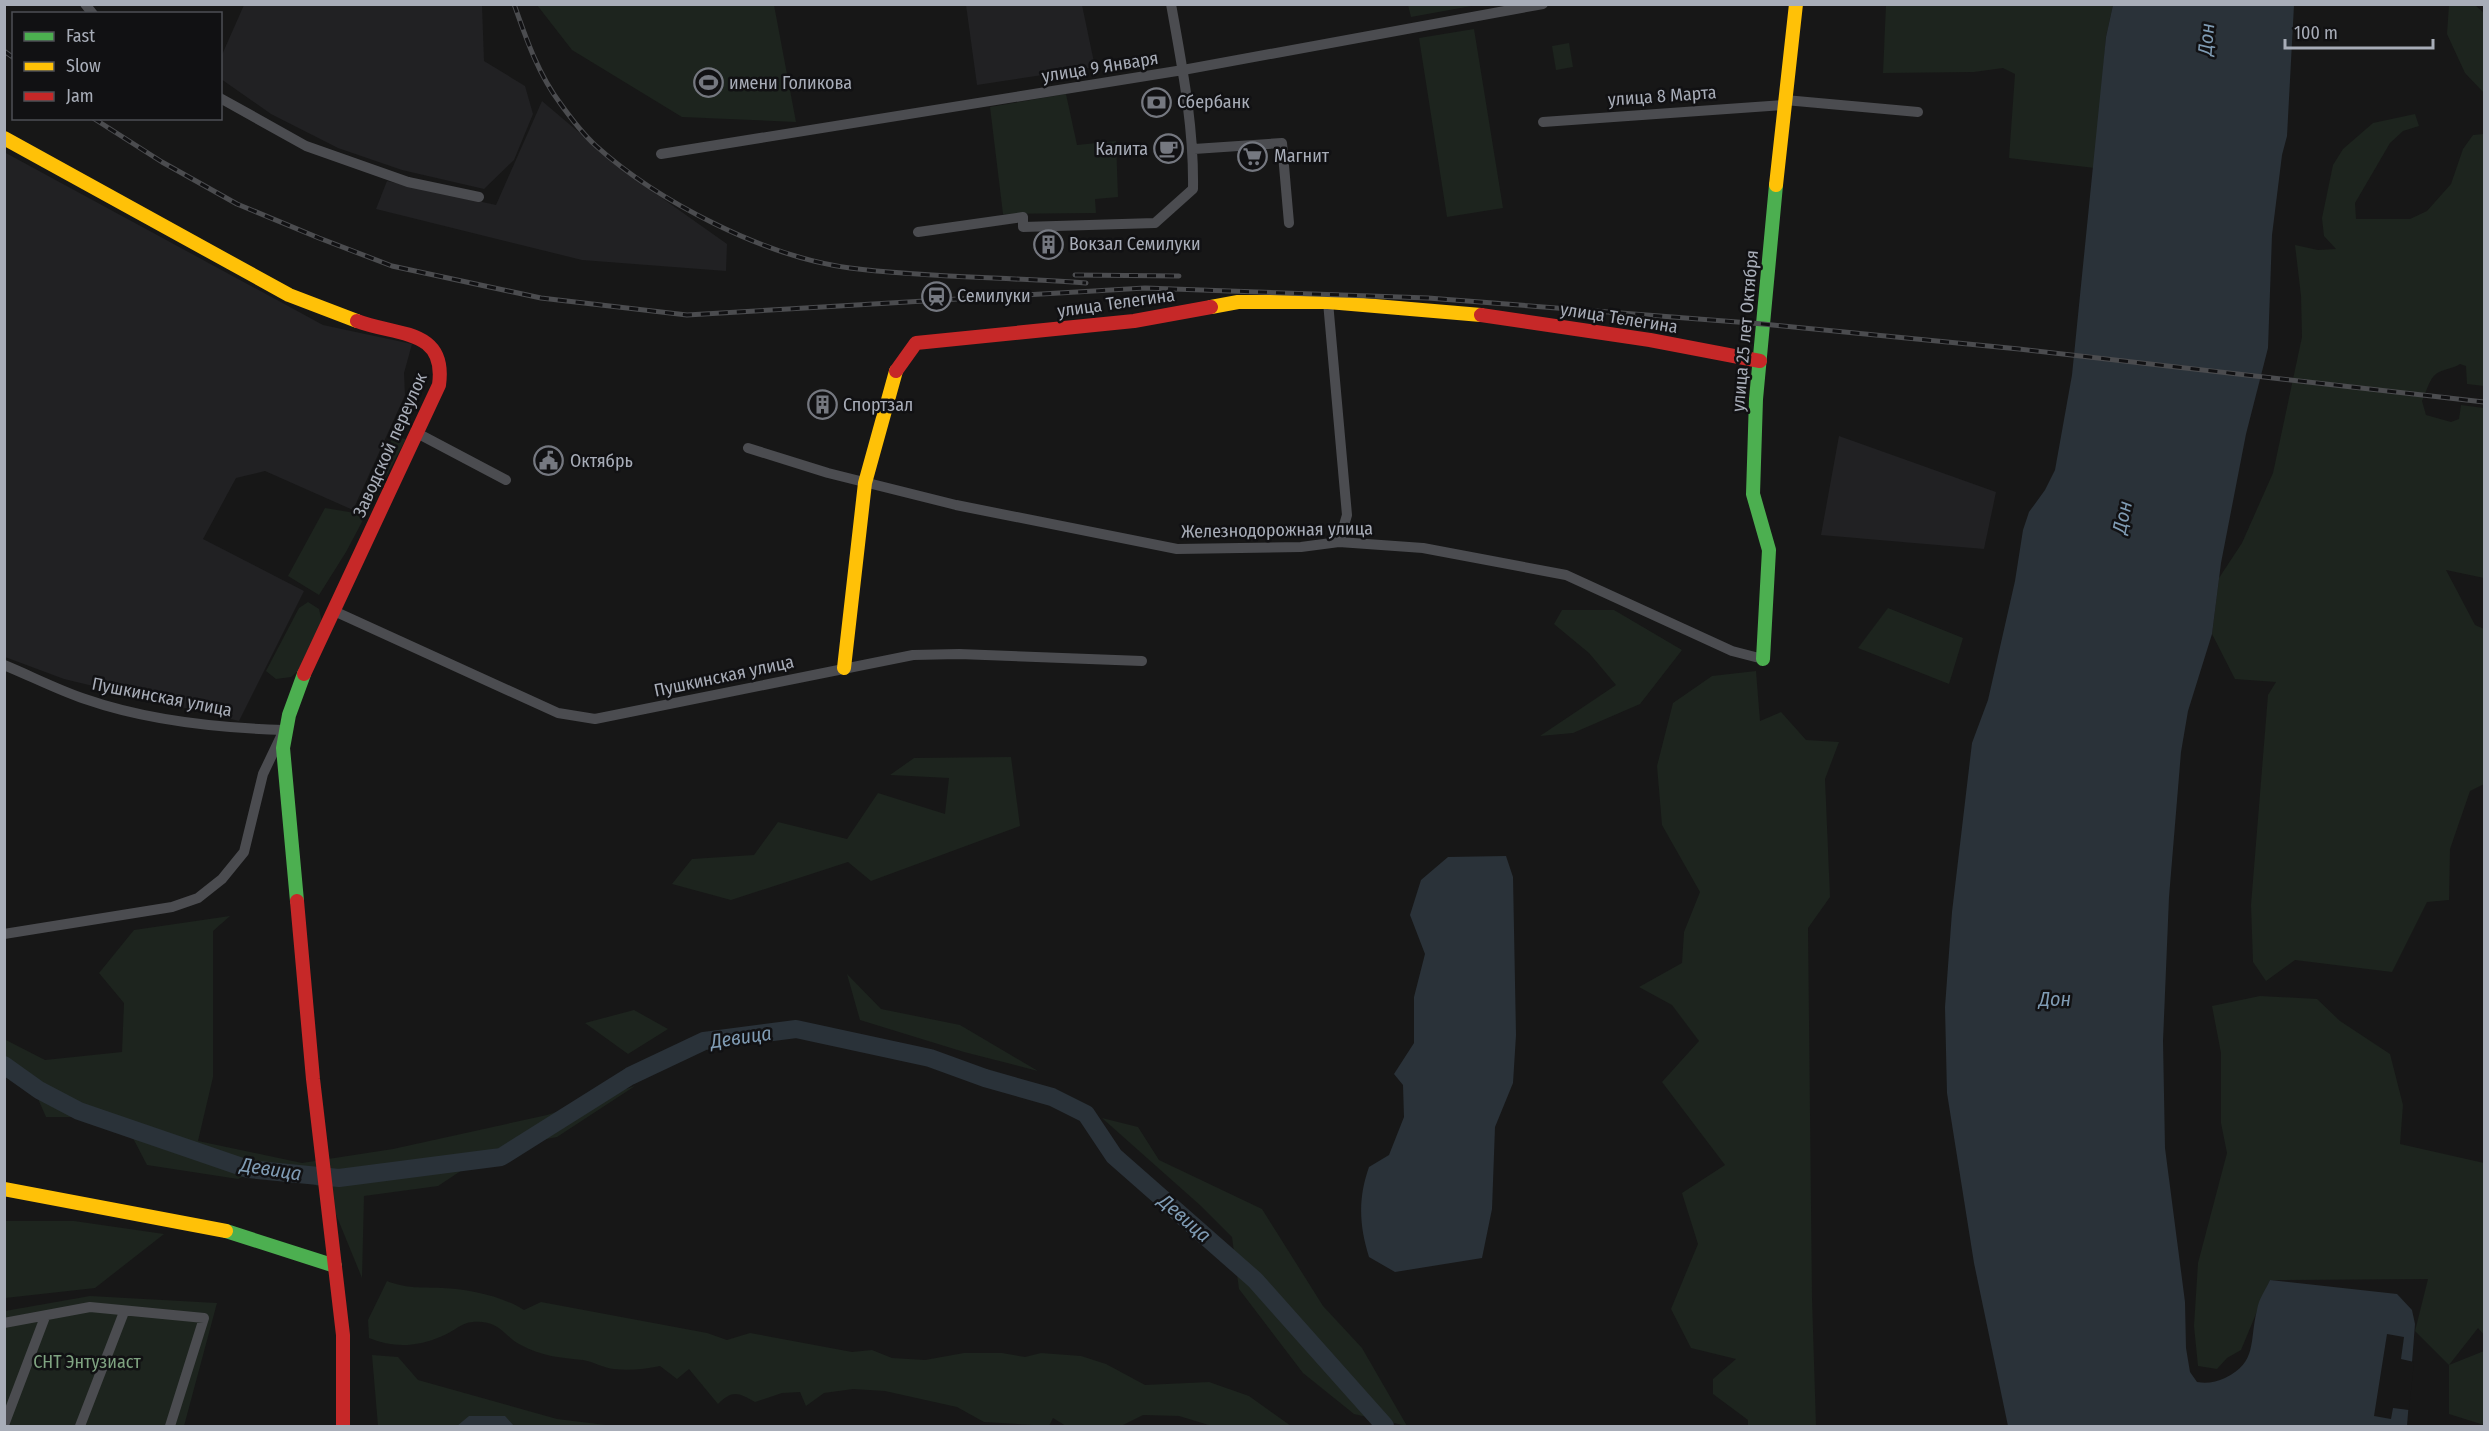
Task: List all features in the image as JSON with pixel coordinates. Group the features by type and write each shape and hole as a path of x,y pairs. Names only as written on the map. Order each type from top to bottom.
{"street":[{"path":"918,232 1023,217 1023,227 1155,223 1193,189 1194,148 1183,70 1170,4"},
{"name":"улица 9 Января","path":"661,154 1183,70 1543,4"},
{"name":"улица 25 лет Октября","path":"1763,659 1768,550 1754,494 1760,362 1784,102 1796,4"},
{"path":"222,99 306,146 408,182 479,196"},
{"name":"улица 8 Марта","path":"1543,122 1784,102 1918,112"},
{"name":"Заводской переулок","path":"4,138 289,295 370,326 417,337 433,347 441,370 439,385 300,682 286,717 284,730 283,748 313,1079 343,1335 344,1426"},
{"path":"1194,148 1282,143 1289,224"},
{"name":"улица Телегина","path":"844,668 865,483 897,368 916,343 1134,321 1238,302 1328,302 1449,310 1650,340 1760,362"},
{"path":"1328,302 1347,515 1339,542"},
{"path":"417,433 506,480"},
{"name":"Железнодорожная улица","path":"748,448 865,483 956,506 1177,549 1301,547 1339,542 1423,548 1566,575 1732,651 1763,659"},
{"name":"Пушкинская улица","path":"334,611 558,712 595,719 913,655 959,654 1142,662"},
{"name":"Пушкинская улица","path":"4,664 85,699 133,712 197,724 284,730"},
{"path":"4,934 172,907 198,898 222,879 244,852 263,774 284,730"},
{"path":"4,1189 214,1227 335,1266"},
{"path":"4,1323 90,1307 204,1318 170,1426"},
{"path":"81,1426 124,1312"},
{"path":"4,1425 45,1317"}],"shaded area":[{"path":"244,5 482,5 484,61 525,86 533,114 514,160 484,189 402,170 338,148 271,114 222,80 222,55"},
{"path":"966,5 1082,5 1095,67 977,85"},
{"path":"542,101 628,174 727,244 726,271 582,260 376,209 387,181 496,205"},
{"path":"4,152 323,325 412,344 404,373 405,395 353,510 265,471 236,478 203,539 304,591 239,721 64,679 5,657"},
{"path":"1839,436 1996,492 1984,549 1821,535"}],"green space":[{"path":"1408,4 1477,5 1411,17"},
{"name":"имени Голикова","path":"537,5 774,5 796,122 682,117 572,50"},
{"path":"1886,5 2113,5 2106,37 2095,168 2009,158 2015,74 2003,68 1974,72 1883,73"},
{"path":"2449,5 2475,5 2484,13 2484,93 2465,73 2447,34"},
{"path":"1474,29 1503,208 1447,217 1419,38"},
{"path":"1569,43 1573,67 1556,70 1552,46"},
{"path":"1066,94 1077,145 1116,141 1118,197 1095,199 1096,213 1003,214 990,107"},
{"path":"2415,114 2419,126 2403,131 2390,143 2355,203 2356,219 2410,219 2427,211 2451,184 2463,149 2473,135 2484,134 2484,386 2467,384 2466,366 2460,364 2434,376 2422,401 2426,415 2451,422 2459,419 2461,405 2484,408 2484,578 2446,570 2475,625 2484,629 2484,784 2470,791 2450,849 2449,900 2427,902 2392,972 2295,960 2266,981 2253,962 2251,905 2268,695 2276,682 2235,679 2212,634 2219,578 2242,543 2273,473 2302,337 2301,296 2295,245 2318,250 2336,249 2324,236 2322,218 2333,165 2343,149 2373,123"},
{"path":"393,437 406,439 346,552 319,595 288,576 325,508 355,513"},
{"path":"308,602 319,609 322,622 300,669 291,677 276,679 266,671 299,608"},
{"path":"1888,608 1963,638 1949,684 1858,648"},
{"path":"1562,610 1614,610 1682,650 1640,704 1573,733 1540,736 1616,685 1589,653 1554,624"},
{"path":"1756,671 1760,721 1781,712 1806,740 1839,742 1825,779 1830,897 1808,928 1812,1298 1816,1426 1748,1426 1748,1420 1713,1394 1713,1379 1736,1359 1691,1348 1671,1309 1698,1244 1682,1193 1725,1165 1662,1082 1699,1041 1672,1005 1639,987 1682,963 1684,932 1700,892 1662,825 1657,766 1673,703 1712,676"},
{"path":"1011,757 1020,826 871,881 848,862 731,900 672,884 692,859 754,855 778,822 847,839 878,793 945,814 949,778 890,775 914,758"},
{"path":"230,916 213,931 213,1077 198,1141 302,1163 393,1149 547,1115 635,1086 557,1137 494,1149 438,1186 364,1196 362,1278 326,1190 271,1164 238,1179 147,1165 122,1117 46,1117 25,1069 5,1064 4,1039 45,1060 122,1052 124,1003 99,973 134,930"},
{"path":"847,974 881,1009 960,1025 1038,1071 964,1052 860,1020"},
{"path":"2260,996 2317,999 2340,1021 2390,1054 2403,1105 2400,1144 2484,1163 2484,1335 2478,1328 2449,1365 2415,1331 2428,1279 2270,1280 2241,1350 2227,1358 2217,1369 2198,1366 2194,1326 2198,1263 2227,1153 2221,1123 2221,1053 2212,1006"},
{"path":"634,1010 668,1029 628,1054 585,1023"},
{"path":"1102,1118 1138,1127 1159,1160 1262,1209 1323,1306 1362,1348 1407,1426 1354,1414 1303,1373 1239,1289 1232,1237 1201,1206"},
{"path":"5,1221 74,1221 164,1234 95,1288 5,1298"},
{"path":"387,1281 408,1286 474,1292 495,1297 524,1310 541,1302 707,1333 727,1340 750,1333 852,1352 872,1350 892,1358 925,1360 964,1353 1002,1353 1025,1357 1041,1353 1081,1356 1106,1364 1145,1385 1209,1382 1249,1396 1291,1426 1212,1426 1179,1416 1143,1415 1121,1426 1066,1426 1053,1418 1049,1426 984,1422 957,1407 885,1391 853,1389 824,1393 806,1406 800,1392 782,1393 755,1402 735,1394 727,1396 718,1404 689,1369 677,1379 660,1366 620,1370 583,1360 551,1356 529,1349 489,1323 464,1324 422,1343 396,1345 369,1338 368,1320"},
{"name":"СНТ Энтузиаст","path":"90,1296 217,1303 184,1426 5,1426 5,1311"},
{"path":"2484,1351 2484,1425 2449,1414 2449,1365"},
{"path":"372,1355 398,1357 418,1380 557,1419 614,1426 378,1426"}],"water":[{"name":"Дон","path":"2113,5 2294,5 2287,136 2282,155 2272,235 2268,348 2246,434 2221,563 2212,634 2188,711 2181,752 2169,897 2163,1041 2165,1148 2185,1302 2186,1348 2190,1372 2197,1382 2204,1383 2225,1378 2243,1365 2248,1358 2259,1302 2270,1280 2397,1294 2412,1310 2415,1324 2407,1426 2008,1426 1974,1263 1947,1093 1945,1007 1952,912 1972,743 1988,700 2015,581 2023,530 2029,512 2045,490 2055,470 2072,375 2106,37"},
{"path":"1506,856 1513,877 1516,1035 1513,1083 1495,1127 1492,1209 1482,1258 1395,1272 1369,1257 1363,1234 1361,1212 1365,1178 1369,1167 1389,1155 1404,1117 1403,1085 1394,1074 1414,1043 1414,997 1425,954 1410,915 1421,880 1448,857"},
{"path":"469,1416 505,1416 514,1426 457,1426"}],"pier":[{"path":"2387,1334 2404,1337 2401,1359 2414,1362 2409,1410 2393,1408 2391,1419 2374,1416"}],"waterway":[{"name":"Девица","path":"4,1065 39,1090 79,1111 248,1169 339,1178 501,1157 630,1076 704,1041 796,1029 930,1058 985,1078 1052,1097 1086,1114 1114,1156 1255,1280 1385,1426"}],"railway":[{"path":"514,4 545,80 585,135 650,187 715,224 784,252 850,268 909,274 1086,283"},
{"path":"4,51 12,57"},
{"path":"96,120 162,162 237,204 319,238 392,266 541,298 687,315 1145,288 1428,298 1763,324 2019,349 2484,402"},
{"path":"1075,275 1179,276"}],"traffic: fast":[{"path":"1763,659 1769,550 1753,494 1756,399 1776,185"},
{"path":"297,901 283,748 289,715 304,674"},
{"path":"226,1231 335,1266"}],"traffic: slow":[{"path":"1776,185 1796,4"},
{"path":"4,138 289,295 357,321"},
{"path":"1211,307 1238,302 1328,302 1481,315"},
{"path":"844,668 865,483 896,371"},
{"path":"4,1189 226,1231"}],"traffic: jam":[{"path":"896,371 916,343 1134,321 1211,307"},
{"path":"1481,315 1650,340 1760,361"},
{"path":"304,674 439,385 439,366 435,353 427,344 416,337 357,321"},
{"path":"297,901 313,1079 343,1335 343,1426"}],"place":[{"name":"имени Голикова","path":"708,83"},
{"name":"Сбербанк","path":"1156,102"},
{"name":"Калита","path":"1169,149"},
{"name":"Магнит","path":"1253,156"},
{"name":"Вокзал Семилуки","path":"1048,244"},
{"name":"Семилуки","path":"936,296"},
{"name":"Спортзал","path":"822,405"},
{"name":"Октябрь","path":"549,461"}]}
